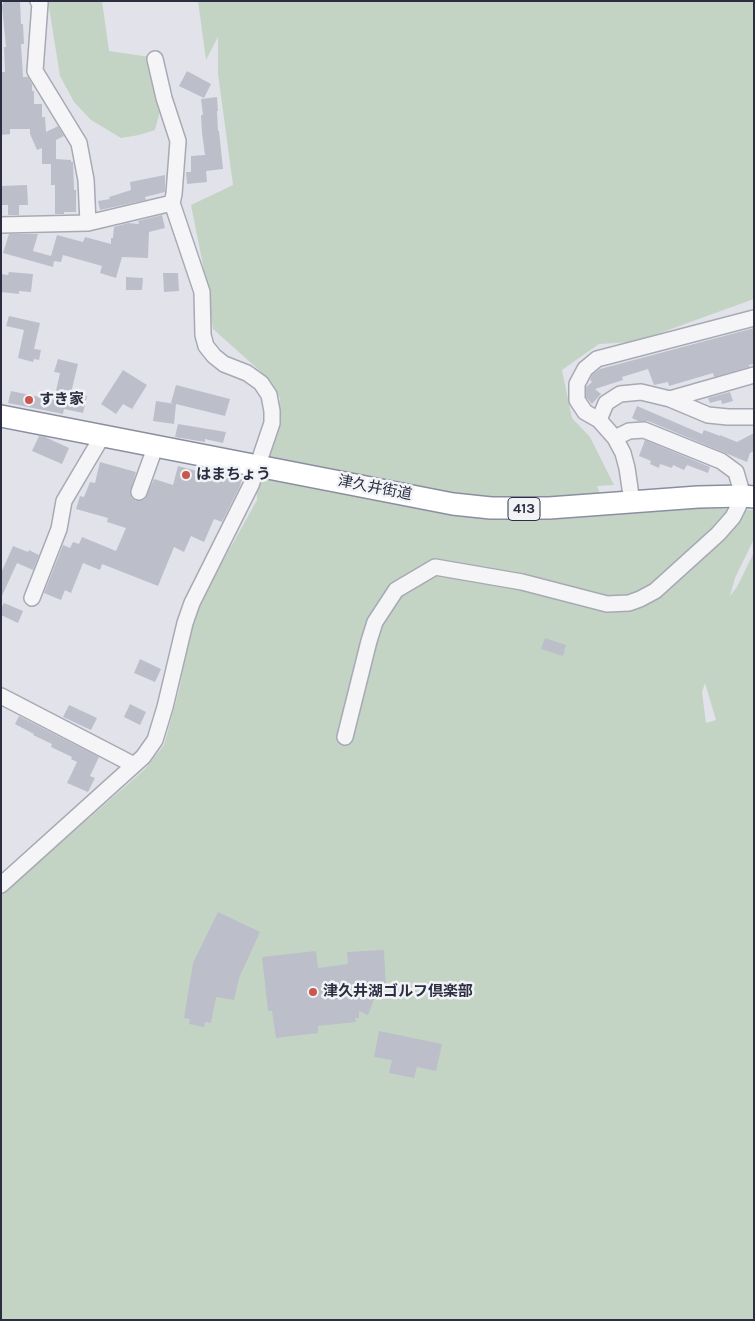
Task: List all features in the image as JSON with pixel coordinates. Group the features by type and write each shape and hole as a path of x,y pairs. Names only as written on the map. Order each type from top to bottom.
{"highway":[{"name":"津久井街道","path":"1,416 453,504 491,508 549,508 698,498 749,497"}],"street":[{"path":"38,1 40,4 34,71 79,142 86,180 88,223"},
{"path":"1,886 144,757 155,740 185,623 192,603 251,485 272,423 269,395 261,383 247,372 224,364 214,356 206,346 202,335 202,292 172,203 178,141 164,98 155,59"},
{"path":"1,225 88,223 172,203"},
{"path":"632,502 624,453 615,438 599,420 585,412 577,400 577,384 585,368 597,359 754,318"},
{"path":"670,399 754,376"},
{"path":"599,420 606,403 620,394 641,392 670,399 708,415 754,417"},
{"path":"344,737 375,622 396,590 435,566 522,582 608,604 629,603 655,591 718,534 749,497 736,472 721,461 644,430 629,431 615,438"},
{"path":"32,598 59,529 64,501 104,435"},
{"path":"139,492 156,445"},
{"path":"1,696 134,766"}],"green space":[{"path":"48,1 102,1 109,51 150,57 160,111 155,130 121,138 91,120 74,102 60,76"},
{"path":"198,1 754,1 754,299 635,342 599,344 562,370 572,418 590,437 614,485 597,486 608,514 704,508 754,510 754,539 735,578 730,596 737,587 754,552 754,1320 1,1320 1,895 144,770 164,745 179,690 191,626 210,584 257,500 256,473 266,475 280,398 260,371 213,329 191,205 233,185 218,74 218,37 206,60","holes":["705,683 716,720 706,723 702,692"]}],"building":[{"path":"4,1 20,1 24,44 21,44 23,77 28,77 32,84 34,104 42,104 42,117 45,117 46,132 58,126 64,136 56,140 56,159 71,160 73,162 76,212 55,214 55,185 51,185 51,164 42,164 42,148 37,150 30,134 30,129 10,129 10,134 1,135 1,72 5,72 4,47 6,47 2,6"},
{"path":"187,71 211,84 204,98 179,86"},
{"path":"217,97 218,131 223,169 206,171 207,182 187,184 186,172 191,172 191,156 205,155 201,99"},
{"path":"165,175 165,192 145,197 146,200 100,210 98,201 110,199 109,197 131,190 130,182"},
{"path":"27,185 28,205 19,205 19,215 8,215 8,205 1,205 1,186"},
{"path":"162,215 165,228 149,232 148,258 122,257 116,278 100,273 102,266 63,255 61,262 54,261 53,267 3,253 9,234 38,234 33,251 51,256 57,235 83,242 85,237 111,244 114,227 128,223 139,224 138,221"},
{"path":"9,272 33,274 31,292 19,291 19,294 1,292 1,274 8,275"},
{"path":"163,273 178,273 179,291 164,292"},
{"path":"126,277 143,278 142,290 126,290"},
{"path":"9,316 40,323 34,349 41,350 39,360 34,359 33,362 18,358 24,330 6,326"},
{"path":"754,328 754,364 749,365 749,367 714,377 713,373 669,386 668,382 654,385 648,369 622,377 623,380 595,389 601,394 592,404 586,397 586,387 592,382 590,380 592,375 600,369"},
{"path":"58,359 78,364 71,393 87,396 83,413 64,409 63,414 8,403 11,391 54,400 60,373 54,372"},
{"path":"123,370 147,385 132,409 123,404 116,414 101,404"},
{"path":"176,385 230,399 225,416 176,404 174,424 153,421 156,401 175,404 171,403"},
{"path":"730,392 733,401 722,404 721,400 710,403 708,398"},
{"path":"637,406 702,434 704,430 737,442 754,433 754,451 750,453 747,462 648,421 638,421 632,418"},
{"path":"178,424 226,432 223,443 205,439 205,442 175,437"},
{"path":"39,436 69,448 62,464 32,451"},
{"path":"645,440 710,467 708,473 687,465 684,470 673,465 672,468 660,464 659,468 650,464 651,461 639,456"},
{"path":"100,462 136,472 130,493 136,501 145,499 154,479 173,485 178,466 216,476 217,472 242,479 222,522 214,519 204,542 191,536 184,552 174,547 158,586 102,564 100,570 83,563 71,593 65,590 61,600 44,593 63,545 70,548 73,542 79,544 82,537 116,551 126,528 107,522 108,518 76,509 80,496 84,497 90,482 95,483"},
{"path":"13,546 39,555 33,570 17,563 1,598 1,573"},
{"path":"4,603 23,611 18,623 1,615 1,608"},
{"path":"545,638 566,645 563,656 541,649"},
{"path":"140,659 161,669 155,682 134,673"},
{"path":"130,704 146,712 140,725 124,717"},
{"path":"69,705 97,718 91,730 63,717"},
{"path":"19,716 99,757 90,776 95,778 88,792 67,783 77,762 71,759 72,757 51,747 52,744 15,724"},
{"path":"218,912 260,932 239,978 234,1000 216,997 211,1023 205,1022 204,1027 189,1024 190,1019 184,1018 193,963"},
{"name":"津久井湖ゴルフ倶楽部","path":"384,950 386,989 378,989 368,1015 359,1011 359,1018 355,1018 356,1022 318,1026 318,1033 276,1038 272,1011 268,1011 262,957 316,951 318,968 348,964 347,952"},
{"path":"379,1031 442,1044 436,1071 417,1067 414,1078 389,1073 392,1060 374,1057"}],"place":[{"name":"すき家","path":"29,400"},
{"name":"はまちょう","path":"186,475"},
{"name":"津久井湖ゴルフ倶楽部","path":"313,992"}]}
